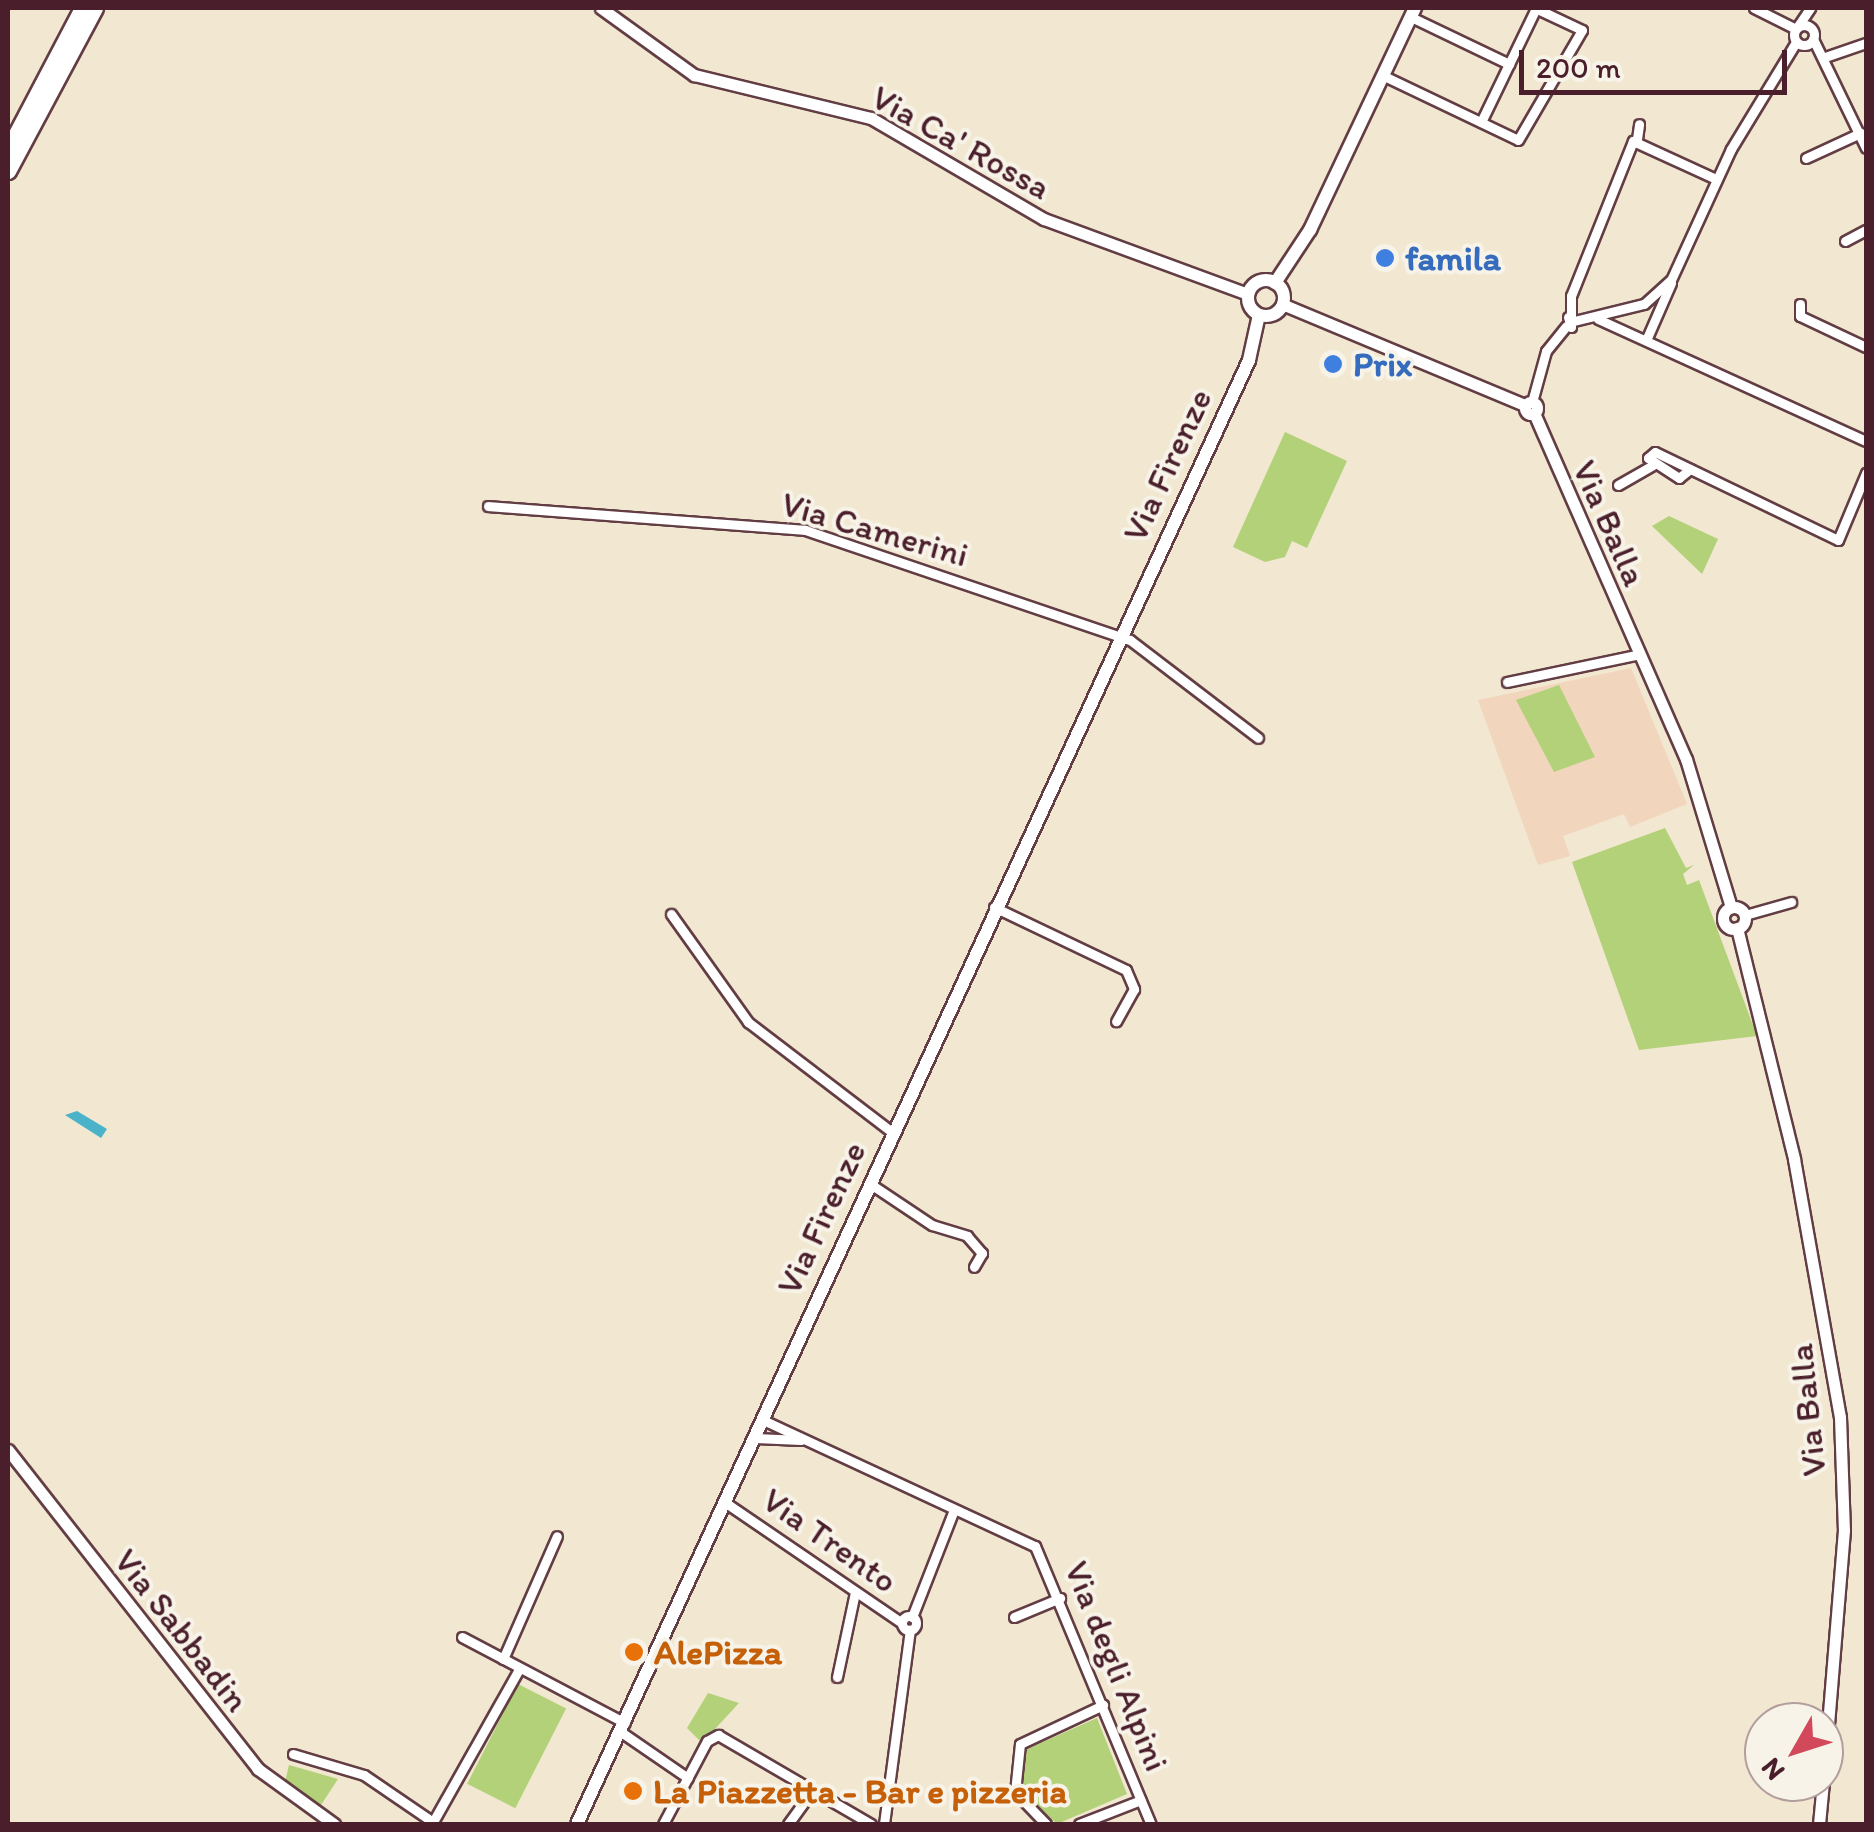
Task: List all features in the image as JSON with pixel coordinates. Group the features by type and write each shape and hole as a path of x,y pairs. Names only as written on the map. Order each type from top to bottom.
{"highway":[{"path":"8,149 82,8"},
{"path":"8,171 96,8"}],"main road":[{"path":"1275,283 1260,281 1248,294 1260,314 1282,304 1275,283 1384,76 1413,12"},
{"name":"Via Firenze","path":"580,1823 994,908 1249,360 1260,314"}],"street":[{"name":"Via Ca' Rossa","path":"601,8 694,75 871,118 1044,219 1248,294"},
{"path":"1384,76 1518,140 1582,30 1535,8 1481,122"},
{"path":"1754,8 1813,39 1866,148"},
{"path":"1646,338 1716,179 1796,42 1797,28 1810,8"},
{"path":"1413,12 1509,64"},
{"path":"1796,42 1813,39"},
{"path":"1825,57 1866,44"},
{"path":"1282,304 1530,406 1546,352 1570,322 1637,139 1639,124"},
{"path":"1806,158 1860,133"},
{"path":"1637,139 1716,179"},
{"path":"1845,241 1866,230"},
{"path":"1570,322 1650,300 1672,280"},
{"path":"1650,300 1653,324"},
{"path":"1800,304 1800,316 1866,347"},
{"path":"1621,311 1627,329"},
{"path":"1595,318 1627,329 1866,441"},
{"name":"Via Balla","path":"1530,406 1701,799 1730,907 1724,921 1737,928 1794,1159 1843,1445 1828,1702"},
{"path":"1618,485 1654,465 1655,452 1838,540 1866,473"},
{"name":"Via Camerini","path":"488,506 676,526 786,526 1119,636"},
{"path":"1119,636 1258,738"},
{"path":"1507,682 1640,654"},
{"path":"1730,907 1745,914 1791,902"},
{"path":"994,908 1126,970 1134,989 1116,1021"},
{"path":"672,914 748,1022 893,1133"},
{"path":"1737,928 1745,914"},
{"path":"869,1183 932,1225 967,1236 982,1253 974,1267"},
{"name":"Via degli Alpini","path":"763,1420 1035,1546 1060,1598 1151,1824"},
{"name":"Via degli Alpini","path":"755,1438 801,1440"},
{"name":"Via Sabbadin","path":"8,1450 258,1769 334,1824"},
{"name":"Via Trento","path":"726,1503 855,1592 908,1623"},
{"name":"Via Trento","path":"884,1824 908,1623 954,1510"},
{"path":"503,1659 557,1536"},
{"path":"837,1677 855,1592"},
{"path":"1014,1617 1060,1598"},
{"path":"462,1637 623,1728 688,1778"},
{"path":"293,1754 352,1769 433,1822 518,1672"},
{"path":"1046,1824 1015,1792 1020,1744 1103,1705"},
{"path":"664,1824 688,1778 718,1735 871,1824"},
{"path":"788,1824 812,1790"},
{"path":"1079,1824 1141,1800"}],"shaded area":[{"path":"1631,668 1687,804 1630,827 1624,814 1563,836 1570,856 1538,865 1478,700"}],"green space":[{"path":"1285,432 1347,461 1307,548 1292,541 1285,557 1265,562 1233,547"},
{"path":"1669,516 1718,539 1702,574 1652,526"},
{"path":"1559,685 1595,757 1554,772 1516,700"},
{"path":"1665,828 1686,868 1694,865 1683,874 1687,885 1699,880 1757,1036 1639,1050 1572,862"},
{"path":"518,1684 566,1709 515,1808 467,1784"},
{"path":"708,1693 739,1703 702,1743 687,1728"},
{"path":"1097,1718 1127,1794 1057,1824 1022,1792 1025,1750"},
{"path":"289,1765 338,1779 321,1805 285,1782"}],"water":[{"path":"77,1111 107,1129 101,1138 65,1115"}],"place":[{"name":"famila","path":"1385,258"},
{"name":"Prix","path":"1333,364"},
{"name":"AlePizza","path":"634,1652"},
{"name":"La Piazzetta - Bar e pizzeria","path":"633,1791"}]}
